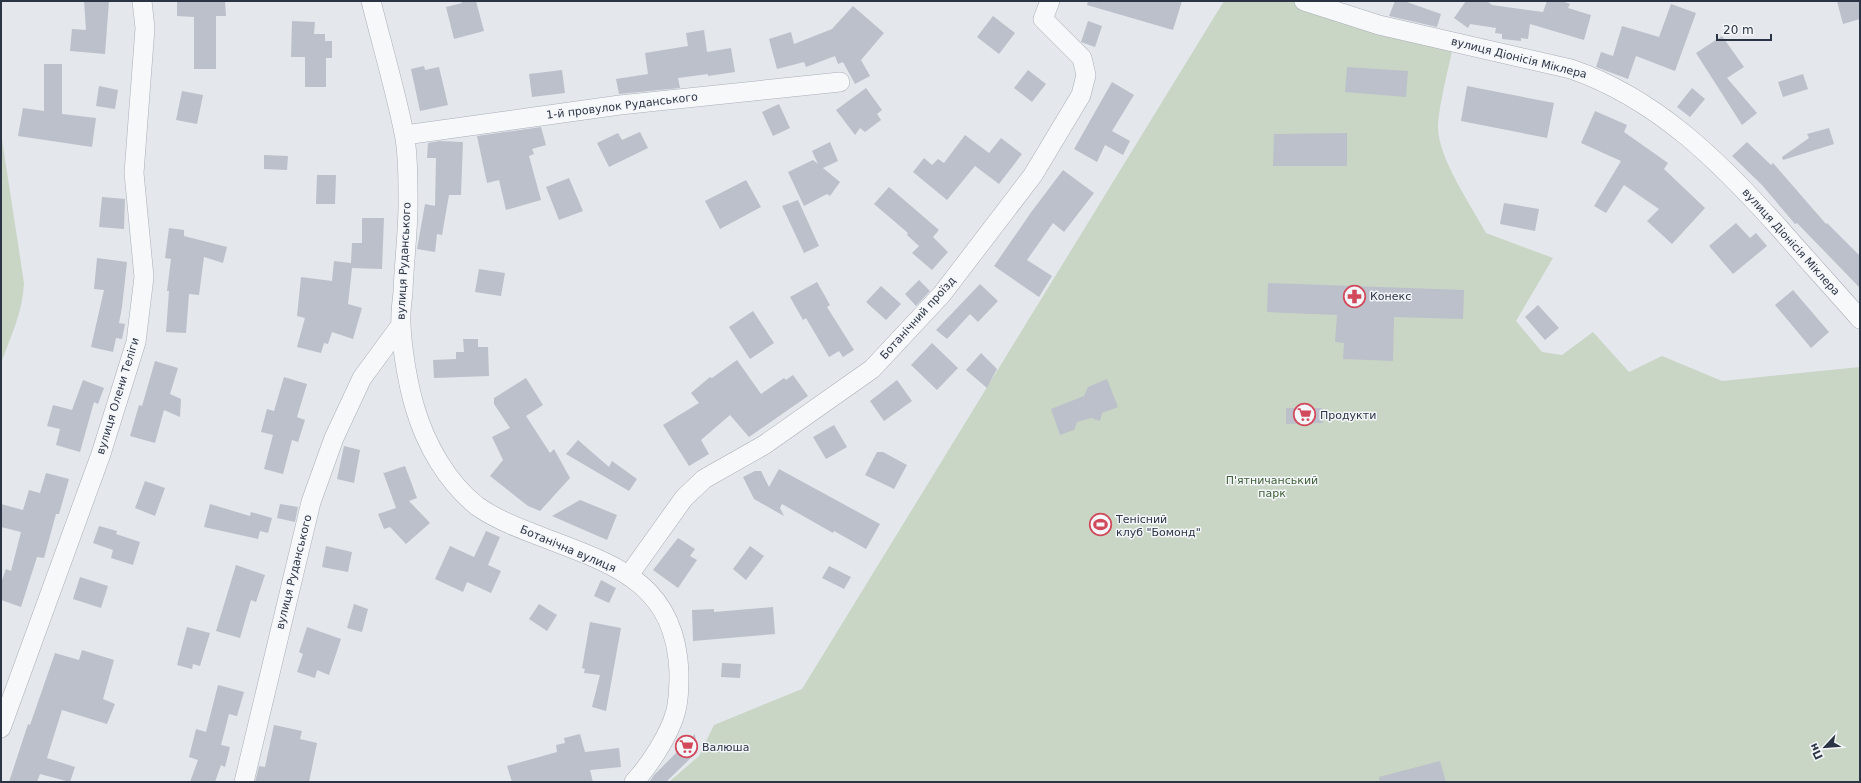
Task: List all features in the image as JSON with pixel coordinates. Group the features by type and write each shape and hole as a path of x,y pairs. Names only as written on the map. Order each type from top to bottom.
{"street":[{"name":"вулиця Олени Теліги","path":"1,728 101,454 136,342 144,277 134,173 145,28 142,1"},
{"name":"вулиця Руданського","path":"244,782 314,495 334,438 362,378 401,324 408,196 405,135 371,1"},
{"name":"Ботанічний проїзд","path":"629,575 684,498 704,480 764,445 872,369 942,294 1033,175 1081,95 1086,75 1082,58 1043,19 1050,1"},
{"name":"вулиця Діонісія Міклера","path":"1304,1 1379,25 1571,69 1592,77 1631,96 1665,118 1715,159 1745,190 1860,318"},
{"name":"1-й провулок Руданського","path":"405,135 620,105 840,82"},
{"name":"Ботанічна вулиця","path":"401,324 415,408 428,440 441,466 456,486 478,506 508,524 589,556 629,575 645,588 660,605 672,627 678,651 679,685 675,714 661,744 634,782"}],"green space":[{"name":"П'ятничанський парк","path":"1224,1 1304,1 1454,42 1440,107 1438,127 1439,139 1443,153 1456,181 1486,233 1553,258 1516,321 1542,352 1562,355 1593,332 1629,372 1662,356 1722,381 1860,367 1860,782 669,782 699,756 714,725 802,689"},
{"path":"1,133 24,283 19,313 1,363"}],"building":[{"path":"84,1 109,1 105,54 70,51 72,29 86,30"},
{"path":"177,1 225,1 226,16 216,16 216,69 194,69 194,17 177,16"},
{"path":"462,1 476,1 484,31 454,39 446,7 462,3"},
{"path":"1088,1 1182,1 1173,30 1087,5"},
{"path":"1395,1 1404,1 1441,14 1437,27 1389,16"},
{"path":"1466,1 1487,1 1492,5 1543,12 1547,1 1562,1 1570,4 1568,8 1591,15 1584,40 1530,24 1528,39 1521,38 1521,41 1502,39 1502,34 1495,33 1496,28 1470,24 1468,28 1454,18"},
{"path":"1837,1 1860,1 1860,19 1843,24"},
{"path":"1671,4 1696,13 1675,71 1636,56 1628,79 1596,67 1601,52 1613,56 1622,26 1659,37"},
{"path":"853,6 884,33 861,60 870,76 855,84 843,62 838,64 835,56 806,67 804,62 777,69 769,39 791,32 794,44 832,29"},
{"path":"993,16 1015,33 999,54 977,37"},
{"path":"292,21 315,22 314,34 325,34 325,41 332,41 332,58 326,58 326,87 305,87 305,57 291,57"},
{"path":"1088,21 1102,26 1095,47 1081,42"},
{"path":"704,30 707,52 731,48 735,72 678,78 680,88 619,94 616,79 648,74 645,53 688,46 686,33"},
{"path":"1722,36 1744,67 1727,78 1757,113 1742,125 1696,53"},
{"path":"44,64 62,64 62,114 96,118 92,147 18,136 23,108 44,111"},
{"path":"424,66 425,70 439,67 448,105 420,111 411,69"},
{"path":"1347,67 1408,71 1406,97 1345,92"},
{"path":"562,70 565,93 532,97 529,74"},
{"path":"1028,70 1046,84 1032,102 1014,88"},
{"path":"1803,74 1808,89 1783,97 1778,82"},
{"path":"1112,82 1134,95 1112,131 1130,141 1123,155 1105,145 1097,162 1074,149"},
{"path":"99,86 118,90 115,109 96,106"},
{"path":"1467,86 1554,103 1547,138 1461,121"},
{"path":"866,88 882,110 877,114 881,120 865,132 860,128 855,135 836,110"},
{"path":"1692,88 1705,99 1690,117 1677,107"},
{"path":"182,91 203,95 197,124 176,120"},
{"path":"779,104 790,128 773,136 762,112"},
{"path":"1595,111 1627,125 1624,132 1668,163 1664,169 1705,208 1672,244 1647,221 1659,209 1624,185 1606,213 1594,206 1621,161 1581,143"},
{"path":"541,127 546,145 532,149 534,154 529,156 541,200 506,210 499,180 487,183 477,136"},
{"path":"1829,128 1834,144 1783,160 1782,157 1809,138 1807,134"},
{"path":"640,132 648,148 609,167 597,143 618,133 622,140"},
{"path":"1347,133 1347,166 1273,166 1274,134"},
{"path":"965,135 989,153 1001,138 1022,154 999,184 975,166 947,200 913,172 924,158 932,165 938,159 944,163"},
{"path":"440,141 463,142 461,195 449,195 442,235 437,234 435,252 417,249 425,204 435,206 436,158 427,158 428,143"},
{"path":"830,142 838,161 823,168 840,182 830,196 827,194 804,206 788,172 813,160 818,164 812,151"},
{"path":"1747,142 1771,165 1773,163 1826,224 1827,223 1860,256 1860,288 1797,223 1795,224 1762,185 1732,156"},
{"path":"264,155 288,156 287,170 264,169"},
{"path":"1063,170 1094,193 1064,232 1053,223 1027,260 1052,276 1039,297 994,266 1032,211"},
{"path":"317,175 336,175 335,204 316,204"},
{"path":"569,178 583,211 559,220 546,187"},
{"path":"746,180 761,207 720,229 705,201"},
{"path":"889,187 939,230 933,237 948,252 932,270 912,253 919,246 907,235 908,233 874,204"},
{"path":"102,197 125,199 124,229 99,227"},
{"path":"798,200 819,246 804,253 782,206"},
{"path":"1504,203 1539,209 1535,231 1500,224"},
{"path":"362,218 384,218 382,269 352,268 348,304 362,308 353,339 332,332 328,344 324,343 321,353 297,347 305,318 297,316 301,277 332,281 334,261 351,263 352,243 362,243"},
{"path":"1736,223 1750,238 1756,233 1767,246 1733,274 1709,246"},
{"path":"169,228 184,230 184,236 227,247 223,263 204,257 199,295 189,294 186,333 166,332 169,291 167,291 171,259 165,258"},
{"path":"97,258 127,262 119,323 125,324 122,339 116,338 113,352 91,347 104,290 94,289"},
{"path":"479,269 505,273 501,296 475,292"},
{"path":"919,280 930,291 916,306 905,294"},
{"path":"817,282 830,305 827,307 854,350 843,357 839,351 829,357 806,318 803,320 790,297"},
{"path":"1268,283 1464,290 1463,319 1394,317 1393,361 1343,359 1344,343 1335,342 1337,315 1267,312"},
{"path":"980,284 998,301 978,322 970,314 947,339 936,330"},
{"path":"881,286 901,304 886,320 866,302"},
{"path":"1793,290 1829,332 1811,348 1775,305"},
{"path":"1538,305 1559,328 1545,340 1525,317"},
{"path":"753,311 774,343 750,359 729,327"},
{"path":"463,339 478,339 478,347 488,347 489,376 434,378 433,360 456,359 456,352 464,352"},
{"path":"932,343 958,368 937,390 911,365"},
{"path":"981,353 997,369 987,388 966,370"},
{"path":"737,360 761,394 784,378 786,380 793,375 808,396 749,437 730,415 701,440 709,454 689,466 663,425 699,403 691,393 710,377 712,378"},
{"path":"155,361 178,368 170,394 181,399 180,417 164,410 155,443 130,436 139,405 142,406"},
{"path":"284,377 307,384 297,417 305,420 298,442 292,440 283,474 264,469 273,435 261,432 267,409 274,411"},
{"path":"526,378 543,405 526,416 550,453 554,449 570,478 540,511 528,506 490,476 503,460 492,437 510,428 494,404 494,398"},
{"path":"1107,379 1118,407 1102,413 1100,421 1091,418 1077,422 1074,430 1060,435 1051,409 1084,396 1088,387"},
{"path":"83,380 104,388 98,404 94,402 80,452 56,445 60,429 47,426 53,405 72,410"},
{"path":"897,380 912,401 884,421 870,401"},
{"path":"1286,408 1322,408 1323,423 1286,424"},
{"path":"834,425 847,447 826,459 813,437"},
{"path":"578,440 609,467 612,461 637,479 629,491 566,454"},
{"path":"344,446 360,450 354,483 337,479"},
{"path":"877,452 883,452 907,465 894,489 865,475"},
{"path":"405,466 417,498 409,501 430,523 406,544 390,527 384,529 378,514 396,508 383,472 384,473"},
{"path":"779,469 880,524 866,549 834,531 833,533 782,504 780,508 784,516 754,499 743,477 755,471 761,471 769,487"},
{"path":"46,473 69,479 59,514 56,514 44,558 37,557 21,607 1,600 1,583 6,569 11,571 21,532 1,527 1,504 23,510 29,490 40,493"},
{"path":"145,481 165,488 155,516 135,508"},
{"path":"580,500 617,515 607,540 552,516"},
{"path":"210,504 250,516 251,512 272,518 268,533 260,531 258,539 204,527"},
{"path":"280,504 298,507 295,522 277,518"},
{"path":"99,526 117,531 116,534 140,542 133,565 111,558 113,550 93,543"},
{"path":"486,531 500,537 488,565 501,571 491,593 467,582 463,592 435,579 450,546 474,557"},
{"path":"678,538 695,549 690,556 697,560 678,588 653,570"},
{"path":"326,546 352,552 348,572 322,567"},
{"path":"750,546 764,556 746,580 733,569"},
{"path":"236,565 265,575 256,602 251,600 240,638 216,631"},
{"path":"829,566 851,577 844,589 822,578"},
{"path":"80,577 108,586 101,608 73,599"},
{"path":"601,580 616,588 609,603 594,596"},
{"path":"354,604 368,609 362,632 347,628"},
{"path":"539,604 557,615 547,631 529,619"},
{"path":"773,607 775,634 693,641 692,610 714,609 714,612"},
{"path":"590,622 621,628 606,711 592,707 600,675 584,673 585,669 582,668"},
{"path":"187,627 210,633 200,666 193,664 192,669 177,665"},
{"path":"307,627 341,639 329,675 317,670 315,678 297,672 303,654 299,652"},
{"path":"82,650 114,660 103,699 115,704 107,724 62,710 47,758 75,767 70,782 40,774 37,782 9,782 28,724 30,725 55,653 79,660"},
{"path":"722,663 741,664 740,678 721,677"},
{"path":"218,685 244,692 237,716 229,714 221,745 230,747 225,767 221,765 215,782 190,782 198,760 189,757 196,729 206,732"},
{"path":"274,725 302,731 300,739 317,743 309,782 255,782 259,766 265,767"},
{"path":"580,734 585,752 619,748 621,767 590,770 593,782 512,782 507,766 557,752 556,745 565,743 564,738"},
{"path":"695,734 697,752 666,782 651,782 650,781 654,775"},
{"path":"1440,761 1446,782 1380,782 1379,777"}],"place":[{"name":"Конекс","path":"1354,296"},
{"name":"Продукти","path":"1305,415"},
{"name":"Тенісний клуб \"Бомонд\"","path":"1101,525"},
{"name":"Валюша","path":"686,747"}]}
